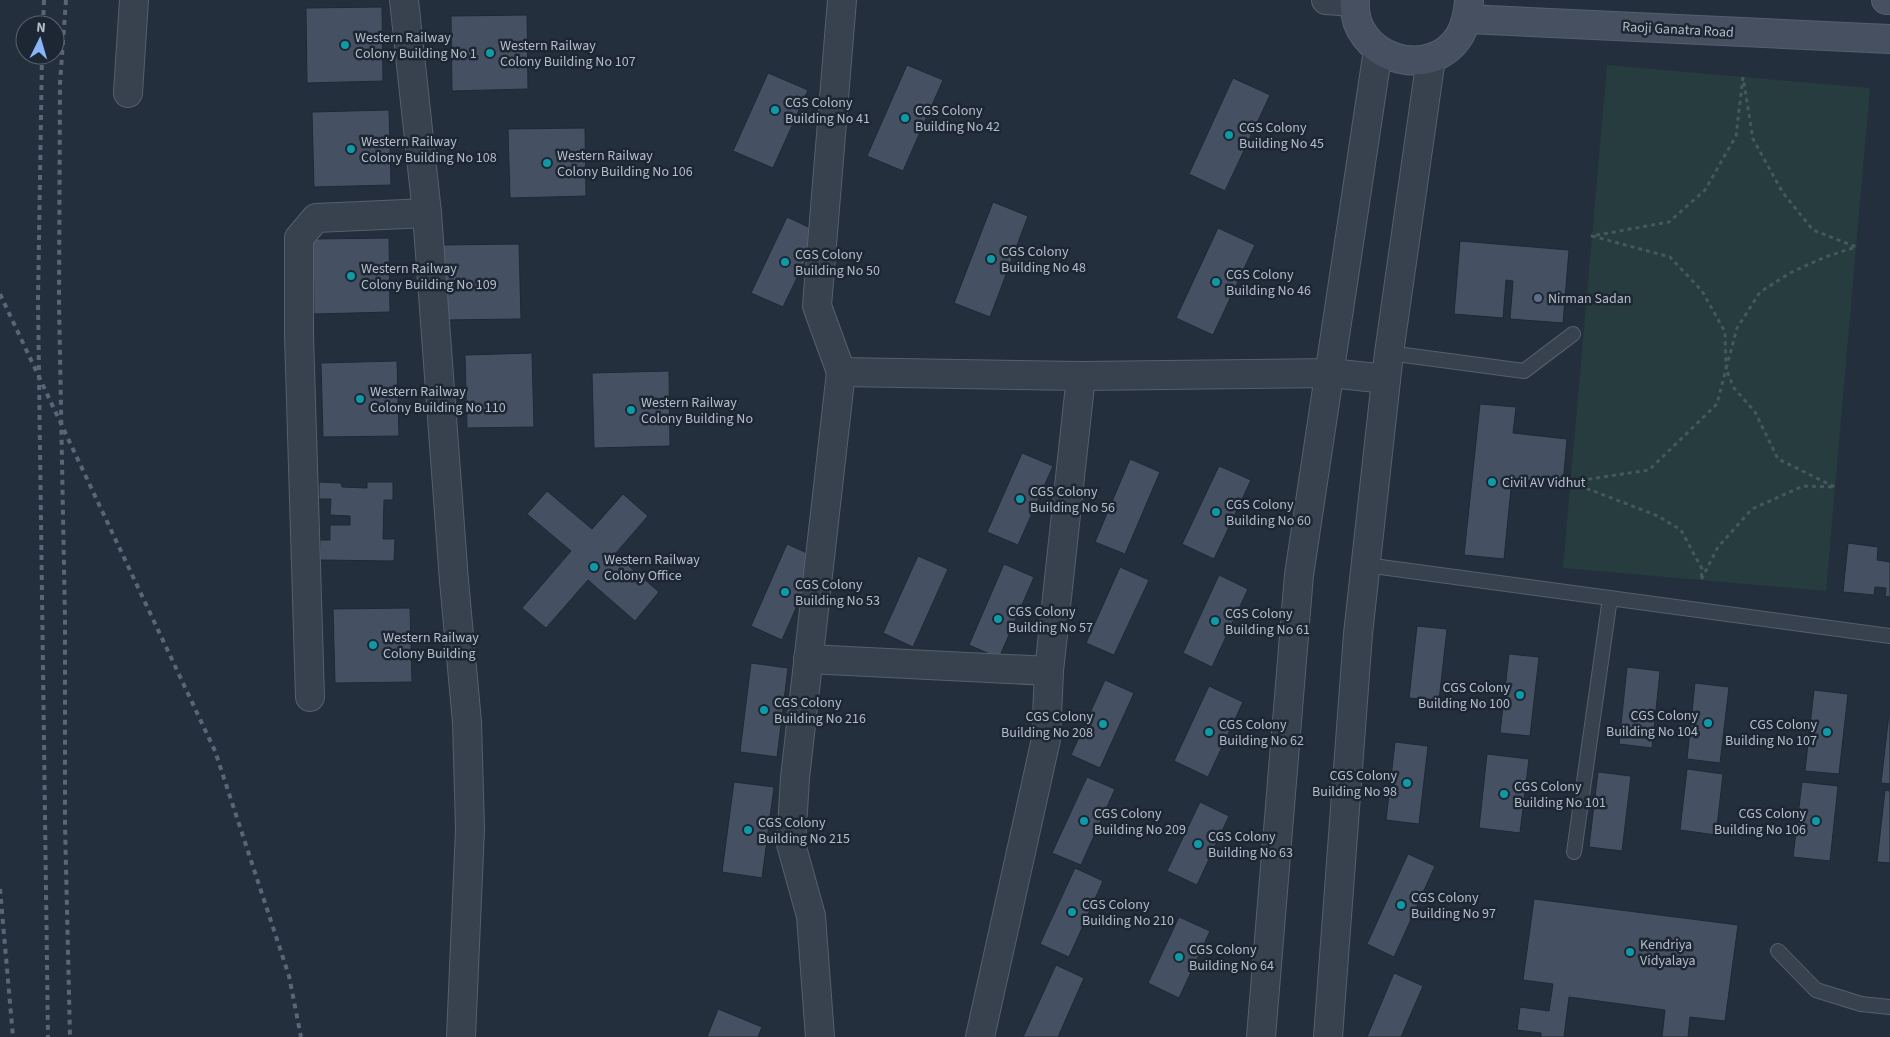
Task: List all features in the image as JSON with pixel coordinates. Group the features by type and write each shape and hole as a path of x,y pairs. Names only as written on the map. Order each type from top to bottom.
{"street":[{"path":"128,93 134,0"},
{"path":"404,0 427,213 454,582 467,722 470,829 461,1037"},
{"path":"820,1037 810,916 791,844 794,778 842,372 817,306 842,0"},
{"path":"1326,0 1354,1 1357,20 1365,37 1378,50 1394,59 1412,61 1431,58 1447,49 1460,35 1468,9"},
{"name":"Raoji Ganatra Road","path":"1468,9 1890,39"},
{"path":"1261,1037 1299,575 1378,50"},
{"path":"1328,1037 1358,634 1388,366 1431,58"},
{"path":"310,697 299,336 299,238 316,218 427,213"},
{"path":"842,372 1081,376 1330,373 1388,366"},
{"path":"980,1037 1046,739 1049,671 1081,376"},
{"path":"808,659 1049,671"}],"lane":[{"path":"1388,366 1524,371 1573,334"},
{"path":"1366,565 1890,636"},
{"path":"1574,852 1610,598"},
{"path":"1778,951 1816,990 1861,1004 1890,1007"}],"path":[{"path":"1726,369 1717,404 1649,470 1570,482 1658,516 1681,530 1702,569 1701,580 1718,547 1752,509 1803,486 1835,487 1778,459 1755,412 1734,388 1726,369 1725,332 1702,291 1670,257 1592,236 1669,222 1706,190 1736,136 1744,77 1753,139 1784,193 1813,230 1856,246 1825,257 1790,273 1760,292 1737,328 1726,369"}],"green space":[{"path":"1607,65 1870,88 1826,591 1563,568"}],"building":[{"name":"Western Railway Colony Building No 1","path":"382,7 383,81 307,83 306,8"},
{"name":"Western Railway Colony Building No 107","path":"527,15 528,89 452,91 451,16"},
{"name":"CGS Colony Building No 42","path":"907,65 943,80 903,171 867,156"},
{"name":"CGS Colony Building No 41","path":"768,73 808,90 773,168 733,151"},
{"name":"CGS Colony Building No 45","path":"1233,78 1270,95 1225,191 1189,174"},
{"name":"Western Railway Colony Building No 108","path":"389,110 391,185 314,187 312,112"},
{"name":"Western Railway Colony Building No 106","path":"585,128 586,196 510,198 508,129"},
{"name":"CGS Colony Building No 48","path":"993,202 1028,216 990,317 954,303"},
{"name":"CGS Colony Building No 50","path":"787,217 819,232 783,307 751,293"},
{"name":"CGS Colony Building No 46","path":"1218,228 1255,245 1213,335 1176,318"},
{"name":"Western Railway Colony Building No 109","path":"389,238 390,312 314,314 313,239"},
{"name":"Nirman Sadan","path":"1460,241 1569,250 1563,323 1510,319 1513,281 1506,280 1503,318 1454,314"},
{"path":"519,244 521,319 444,320 443,245"},
{"path":"532,353 534,427 467,428 465,355"},
{"name":"Western Railway Colony Building No 110","path":"397,361 399,436 323,437 321,363"},
{"name":"Western Railway Colony Building No","path":"669,371 670,446 594,448 592,373"},
{"name":"Civil AV Vidhut","path":"1480,404 1516,407 1513,433 1567,439 1563,484 1512,479 1504,559 1464,555"},
{"name":"CGS Colony Building No 56","path":"1022,453 1053,466 1018,545 987,532"},
{"path":"1130,459 1160,472 1125,554 1095,542"},
{"name":"CGS Colony Building No 60","path":"1219,466 1251,480 1214,559 1182,544"},
{"path":"319,482 341,483 342,487 367,488 367,482 393,482 393,500 384,500 383,539 395,539 394,561 320,560 320,540 330,540 330,525 350,525 350,516 330,515 331,499 319,499"},
{"name":"Western Railway Colony Office","path":"547,491 592,529 623,494 648,516 615,554 659,592 635,621 588,580 546,628 522,608 571,551 527,514"},
{"path":"1848,543 1878,547 1877,560 1890,562 1890,597 1885,596 1886,588 1875,587 1874,595 1843,592"},
{"name":"CGS Colony Building No 53","path":"787,544 818,558 782,640 751,626"},
{"path":"918,556 948,569 913,647 883,633"},
{"name":"CGS Colony Building No 57","path":"1004,564 1034,577 999,658 969,645"},
{"path":"1120,567 1149,580 1114,655 1086,643"},
{"name":"CGS Colony Building No 61","path":"1219,575 1248,589 1212,667 1183,653"},
{"name":"Western Railway Colony Building","path":"410,608 412,682 335,683 333,609"},
{"path":"1417,626 1447,629 1439,701 1409,698"},
{"name":"CGS Colony Building No 100","path":"1509,654 1539,657 1530,736 1500,733"},
{"name":"CGS Colony Building No 216","path":"751,663 788,668 777,757 740,752"},
{"path":"1627,667 1660,671 1652,748 1619,744"},
{"name":"CGS Colony Building No 208","path":"1105,680 1134,693 1100,768 1071,755"},
{"name":"CGS Colony Building No 104","path":"1695,683 1729,687 1720,763 1687,759"},
{"name":"CGS Colony Building No 62","path":"1209,686 1243,702 1208,777 1174,761"},
{"name":"CGS Colony Building No 107","path":"1814,690 1848,694 1839,774 1805,771"},
{"path":"1890,714 1890,784 1881,783"},
{"name":"CGS Colony Building No 98","path":"1395,742 1428,746 1419,824 1386,820"},
{"name":"CGS Colony Building No 101","path":"1487,754 1529,759 1520,833 1479,828"},
{"path":"1687,769 1723,774 1716,835 1680,830"},
{"path":"1598,772 1631,776 1622,851 1589,847"},
{"name":"CGS Colony Building No 209","path":"1087,777 1115,789 1081,865 1052,853"},
{"name":"CGS Colony Building No 215","path":"734,782 774,787 762,878 722,872"},
{"name":"CGS Colony Building No 106","path":"1802,782 1838,786 1830,861 1793,857"},
{"path":"1885,790 1890,791 1890,863 1877,862"},
{"name":"CGS Colony Building No 63","path":"1200,802 1229,816 1197,885 1167,871"},
{"name":"CGS Colony Building No 97","path":"1408,854 1435,866 1394,957 1367,944"},
{"name":"CGS Colony Building No 210","path":"1075,868 1103,881 1069,957 1040,944"},
{"name":"Kendriya Vidyalaya","path":"1534,899 1738,925 1725,1021 1690,1017 1688,1037 1662,1037 1665,1010 1569,997 1564,1037 1541,1037 1541,1033 1517,1030 1520,1007 1549,1011 1553,984 1523,980"},
{"name":"CGS Colony Building No 64","path":"1179,917 1210,931 1179,998 1148,983"},
{"path":"1056,965 1084,978 1058,1037 1023,1037"},
{"path":"1394,973 1423,986 1401,1037 1367,1037"},
{"path":"718,1009 762,1027 758,1037 707,1037"}],"railway":[{"path":"43,15 44,0"},
{"path":"66,0 60,83 59,303 65,620 65,824 70,1037"},
{"path":"42,65 38,301 48,1037"},
{"path":"0,294 215,751 289,976 301,1037"},
{"path":"0,889 13,1037"}],"place":[{"name":"Western Railway Colony Building No 1","path":"345,45"},
{"name":"Western Railway Colony Building No 107","path":"490,53"},
{"name":"CGS Colony Building No 41","path":"775,110"},
{"name":"CGS Colony Building No 42","path":"905,118"},
{"name":"CGS Colony Building No 45","path":"1229,135"},
{"name":"Western Railway Colony Building No 108","path":"351,149"},
{"name":"Western Railway Colony Building No 106","path":"547,163"},
{"name":"CGS Colony Building No 48","path":"991,259"},
{"name":"CGS Colony Building No 50","path":"785,262"},
{"name":"Western Railway Colony Building No 109","path":"351,276"},
{"name":"CGS Colony Building No 46","path":"1216,282"},
{"name":"Nirman Sadan","path":"1538,298"},
{"name":"Western Railway Colony Building No 110","path":"360,399"},
{"name":"Western Railway Colony Building No","path":"631,410"},
{"name":"Civil AV Vidhut","path":"1492,482"},
{"name":"CGS Colony Building No 56","path":"1020,499"},
{"name":"CGS Colony Building No 60","path":"1216,512"},
{"name":"Western Railway Colony Office","path":"594,567"},
{"name":"CGS Colony Building No 53","path":"785,592"},
{"name":"CGS Colony Building No 57","path":"998,619"},
{"name":"CGS Colony Building No 61","path":"1215,621"},
{"name":"Western Railway Colony Building","path":"373,645"},
{"name":"CGS Colony Building No 100","path":"1520,695"},
{"name":"CGS Colony Building No 216","path":"764,710"},
{"name":"CGS Colony Building No 104","path":"1708,723"},
{"name":"CGS Colony Building No 208","path":"1103,724"},
{"name":"CGS Colony Building No 62","path":"1209,732"},
{"name":"CGS Colony Building No 107","path":"1827,732"},
{"name":"CGS Colony Building No 98","path":"1407,783"},
{"name":"CGS Colony Building No 101","path":"1504,794"},
{"name":"CGS Colony Building No 209","path":"1084,821"},
{"name":"CGS Colony Building No 106","path":"1816,821"},
{"name":"CGS Colony Building No 215","path":"748,830"},
{"name":"CGS Colony Building No 63","path":"1198,844"},
{"name":"CGS Colony Building No 97","path":"1401,905"},
{"name":"CGS Colony Building No 210","path":"1072,912"},
{"name":"Kendriya Vidyalaya","path":"1630,952"},
{"name":"CGS Colony Building No 64","path":"1179,957"}]}
